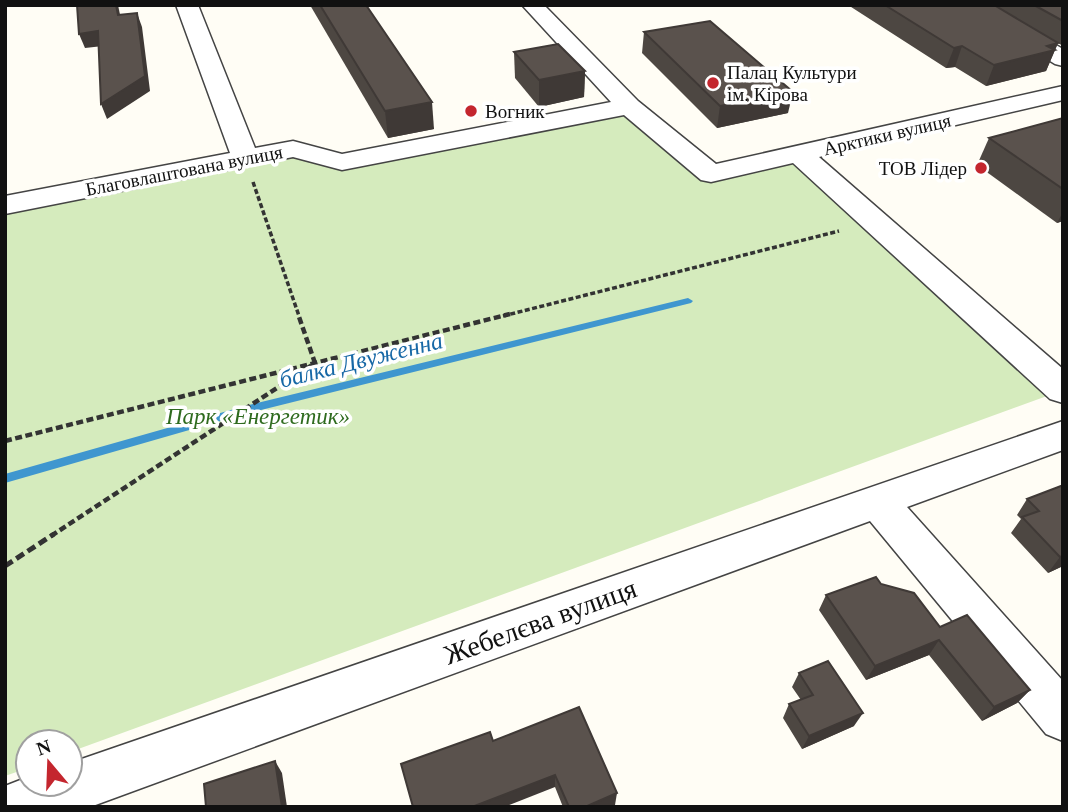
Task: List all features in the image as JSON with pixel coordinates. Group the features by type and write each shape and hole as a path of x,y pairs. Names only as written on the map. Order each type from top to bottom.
{"street":[{"path":"187,5 245,158"},
{"path":"532,5 629,106"},
{"path":"969,5 1063,59"},
{"name":"Арктики вулиця","path":"629,106 710,174 1063,93"},
{"name":"Благовлаштована вулиця","path":"5,205 293,149 342,162 629,106"},
{"path":"799,154 1063,390"},
{"name":"Жебелєва вулиця","path":"18,807 1063,435"},
{"path":"877,501 1063,717"}],"path":[{"path":"245,158 315,363"},
{"path":"5,441 875,222"},
{"path":"5,566 315,363"}],"green space":[{"name":"Парк «Енергетик»","path":"627,111 709,179 792,160 1058,392 84,747 84,728 14,728 14,773 5,776 5,210 290,154 339,166"}],"building":[{"path":"77,5 116,5 118,15 137,13 145,76 101,104 98,31 79,34"},
{"path":"320,5 366,5 432,102 385,111"},
{"path":"885,5 994,5 1058,43 1047,46 1055,50 994,65 962,46 954,48"},
{"path":"1034,5 1063,5 1063,21"},
{"path":"710,21 793,92 720,106 644,32"},
{"path":"558,44 585,71 539,80 514,52"},
{"path":"1063,118 1063,189 989,138"},
{"path":"1061,486 1063,556 1060,557 1022,517 1039,511 1027,499"},
{"path":"876,577 881,584 914,593 940,627 967,615 1030,690 994,707 939,640 875,666 826,595"},
{"path":"828,661 863,713 809,736 789,704 813,695 799,673"},
{"path":"579,707 617,793 585,807 569,807 555,775 472,807 413,807 401,764 490,732 493,741"},
{"path":"275,761 282,807 206,807 204,784"}],"waterway":[{"name":"балка Двуженна","path":"5,479 245,410 688,301"}],"place":[{"name":"Палац Культури ім. Кірова","path":"713,83"},
{"name":"Вогник","path":"471,111"},
{"name":"ТОВ Лідер","path":"981,168"}]}
